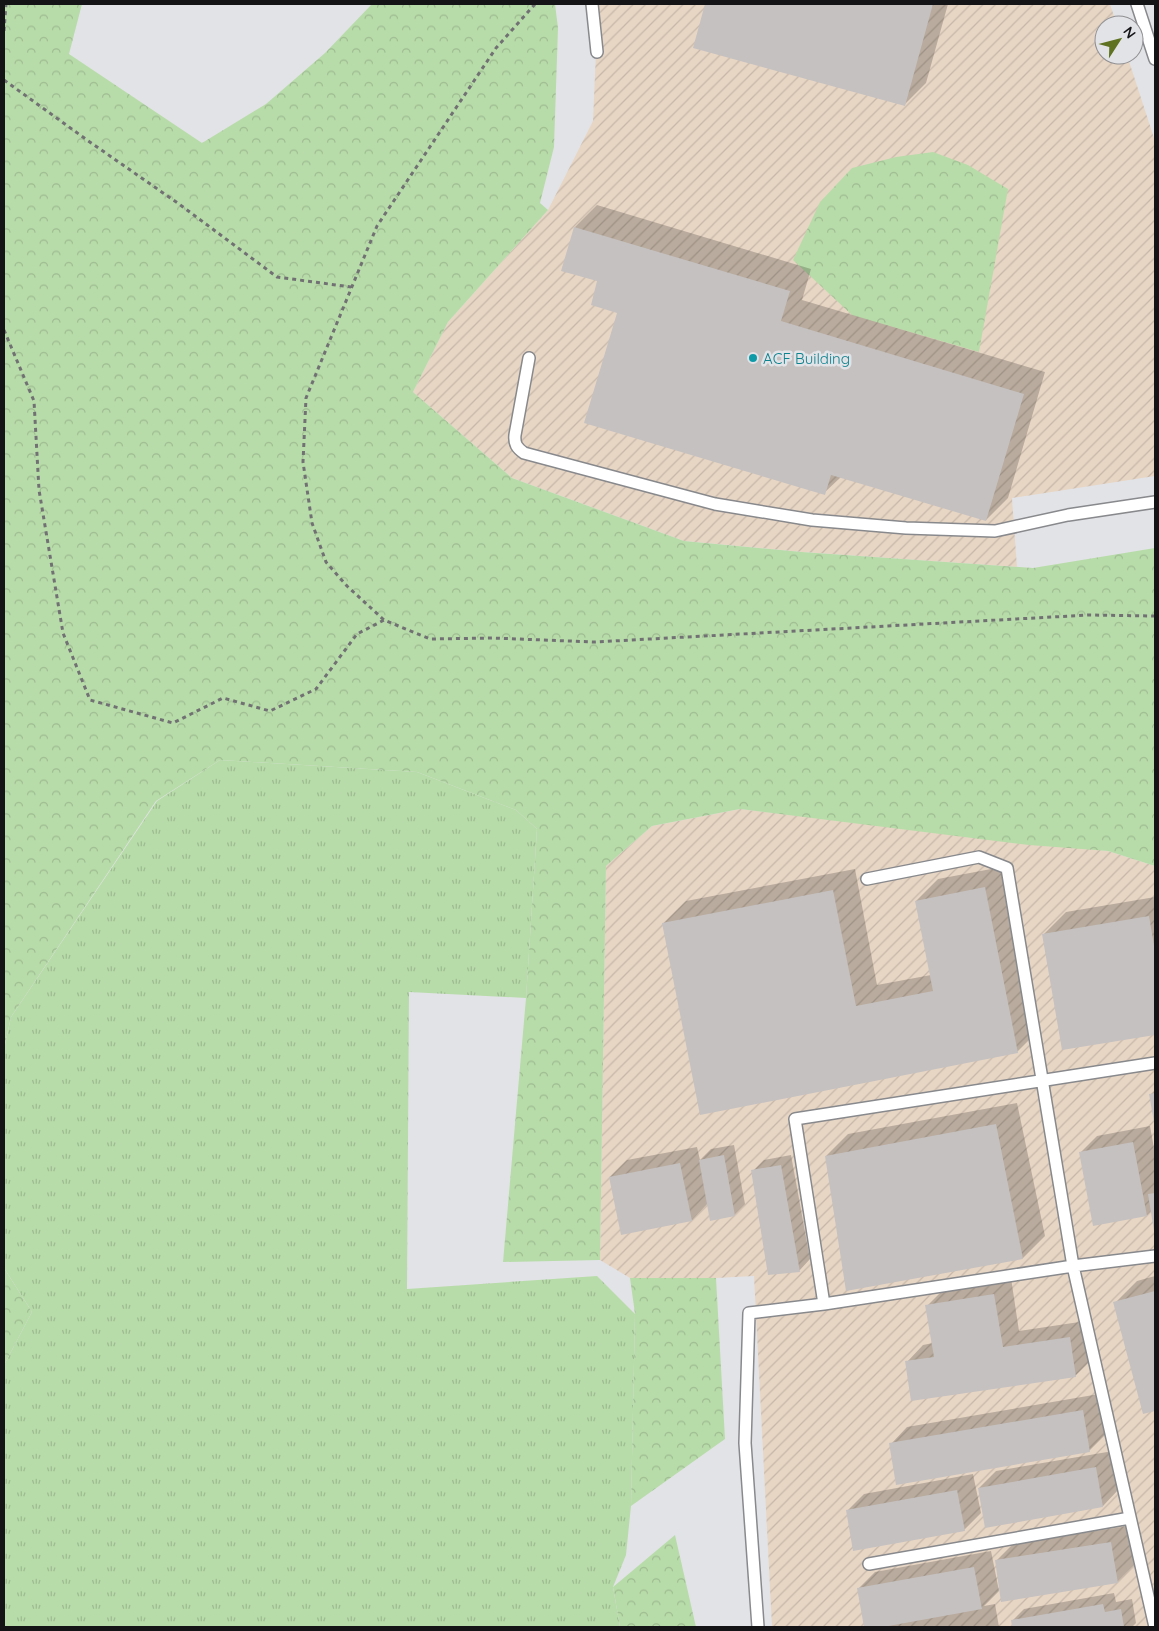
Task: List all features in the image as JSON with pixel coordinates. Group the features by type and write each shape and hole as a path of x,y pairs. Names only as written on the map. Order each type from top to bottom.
{"lane":[{"path":"592,4 597,52"},
{"path":"1137,4 1155,59"},
{"path":"528,358 514,435 514,442 517,448 524,453 715,504 812,520 906,528 995,531 1068,515 1155,502"},
{"path":"867,879 980,857 1007,868 1073,1266 1155,1627"},
{"path":"824,1304 795,1119 1155,1062"},
{"path":"758,1627 745,1443 749,1313 824,1304 1073,1266 1155,1256"},
{"path":"870,1564 1130,1518"}],"path":[{"path":"4,31 6,4"},
{"path":"4,80 179,204 277,277 351,286"},
{"path":"4,330 34,400 39,490 63,633 90,700 173,722 223,698 270,711 316,690 357,634 384,620"}],"shaded area":[{"path":"598,4 1110,4 1114,15 1094,15 1094,65 1130,65 1155,141 1155,476 1012,498 1017,567 802,552 684,541 512,478 413,392 448,322 548,210 593,121"},
{"path":"740,809 1108,851 1155,866 1155,1627 772,1627 754,1276 630,1278 600,1260 606,866 652,826"}],"green space":[{"path":"4,4 82,4 69,54 202,143 266,104 325,53 372,4 555,4 558,28 554,147 540,203 548,210 448,322 413,392 512,478 684,541 802,552 1033,568 1155,548 1155,866 1108,851 1029,845 740,809 652,826 606,866 600,1260 503,1262 526,998 537,829 516,810 417,772 220,760 156,801 11,1017 4,1049"},
{"path":"933,152 968,165 1008,189 979,352 852,315 793,260 820,202 852,168 896,157"},
{"path":"220,760 417,772 516,810 537,829 526,998 409,992 407,1289 597,1276 635,1314 631,1506 626,1555 613,1587 620,1627 4,1627 4,1365 32,1312 4,1268 4,1049 11,1017 157,801"},
{"path":"4,1268 32,1312 4,1365"},
{"path":"630,1278 716,1278 725,1439 631,1506 635,1314"},
{"path":"675,1535 696,1627 620,1627 613,1587"}],"building":[{"path":"705,4 933,4 905,106 693,48"},
{"name":"ACF Building","path":"574,227 790,291 781,321 1024,394 986,521 831,475 825,495 584,423 617,313 591,305 597,281 561,271"},
{"path":"985,887 1018,1053 700,1115 662,923 833,890 856,1006 933,991 915,901"},
{"path":"1149,916 1155,951 1155,1035 1062,1050 1042,934"},
{"path":"1155,1093 1155,1122 1154,1122 1149,1094"},
{"path":"996,1124 1023,1259 846,1291 825,1156"},
{"path":"1133,1142 1147,1216 1093,1226 1079,1152"},
{"path":"724,1155 735,1216 710,1221 699,1160"},
{"path":"680,1163 692,1221 621,1235 609,1177"},
{"path":"781,1165 800,1272 768,1275 751,1170"},
{"path":"1155,1193 1155,1231 1154,1231 1148,1194"},
{"path":"1155,1291 1155,1411 1143,1414 1113,1302"},
{"path":"994,1294 1003,1347 1070,1337 1076,1377 911,1401 905,1361 934,1357 925,1305"},
{"path":"1083,1410 1090,1452 896,1485 889,1443"},
{"path":"1096,1467 1103,1507 985,1528 978,1488"},
{"path":"957,1490 965,1531 853,1551 846,1510"},
{"path":"1111,1542 1118,1583 1001,1602 995,1560"},
{"path":"974,1567 982,1609 883,1627 864,1627 857,1588"},
{"path":"1103,1604 1105,1612 1121,1609 1124,1627 1012,1627 1011,1620"}],"place":[{"name":"ACF Building","path":"753,358"}]}
